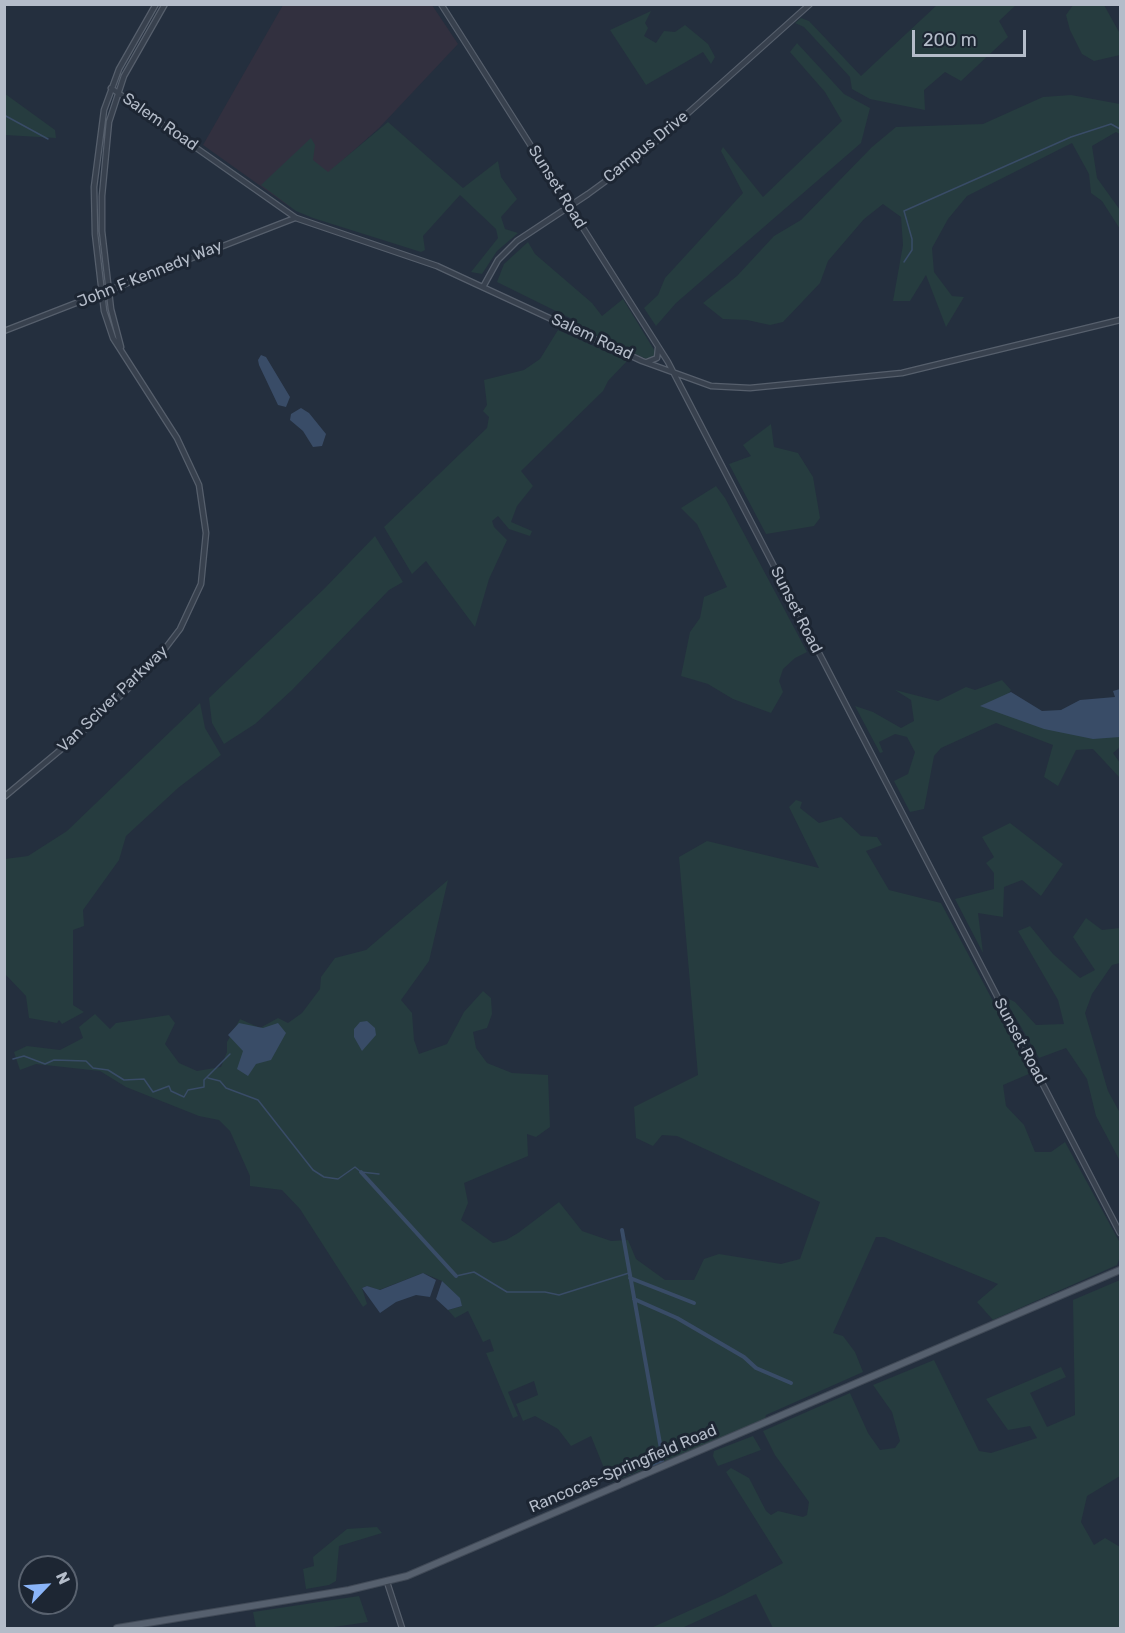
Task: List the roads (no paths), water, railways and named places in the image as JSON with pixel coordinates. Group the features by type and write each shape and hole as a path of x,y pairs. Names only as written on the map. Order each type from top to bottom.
{"main road":[{"name":"Rancocas-Springfield Road","path":"117,1629 387,1582 442,1562 1120,1270"}],"street":[{"name":"Van Sciver Parkway","path":"4,796 83,731 151,667 180,629 199,592 206,544 199,485 177,438 124,355 108,325 101,293 94,228 94,187 101,123 111,88 156,4"},
{"name":"Van Sciver Parkway","path":"124,355 114,322 109,290 102,195 109,122 118,92 165,4"},
{"name":"Sunset Road","path":"441,4 674,374 1120,1233"},
{"name":"Campus Drive","path":"483,286 508,248 640,156 810,4"},
{"name":"Salem Road","path":"111,88 296,218 418,259 483,286 646,363 711,386 744,388 883,376 941,365 1120,320"},
{"path":"270,199 280,209 284,221"},
{"name":"John F Kennedy Way","path":"4,331 296,218"},
{"path":"646,363 657,358 657,345"},
{"path":"387,1582 402,1629"}],"water":[{"path":"261,355 266,357 290,397 286,407 278,405 259,365 258,360"},
{"path":"301,408 309,413 326,434 322,446 313,447 303,431 290,420 291,414"},
{"path":"1120,689 1120,737 1093,739 1044,729 980,706 1011,692 1042,711 1061,710 1080,700 1115,697 1113,691"},
{"path":"367,1021 375,1028 376,1035 362,1051 354,1037 354,1029 360,1022"},
{"path":"239,1023 263,1028 278,1023 286,1033 271,1060 256,1064 248,1076 237,1069 243,1051 228,1035"},
{"path":"423,1273 436,1280 430,1297 416,1295 396,1302 380,1313 362,1288 367,1286 380,1290"},
{"path":"442,1281 460,1298 462,1306 448,1310 436,1299"}],"waterway":[{"path":"4,115 48,139"},
{"path":"904,262 912,250 912,239 904,211 1071,137 1111,124 1120,129"},
{"path":"13,1059 24,1056 45,1064 54,1060 86,1061 93,1068 108,1070 124,1080 144,1079 153,1092 169,1086 171,1091 184,1097 188,1090 204,1087 204,1080 230,1054"},
{"path":"208,1078 220,1081 226,1088 258,1100 313,1170 324,1177 338,1179 355,1167 361,1172 379,1174"},
{"path":"361,1172 456,1276"},
{"path":"622,1230 661,1449 662,1461 652,1468"},
{"path":"456,1276 474,1272 507,1292 545,1292 559,1295 629,1273"},
{"path":"630,1278 694,1303"},
{"path":"634,1299 677,1318 744,1357 756,1368 791,1383"}]}
